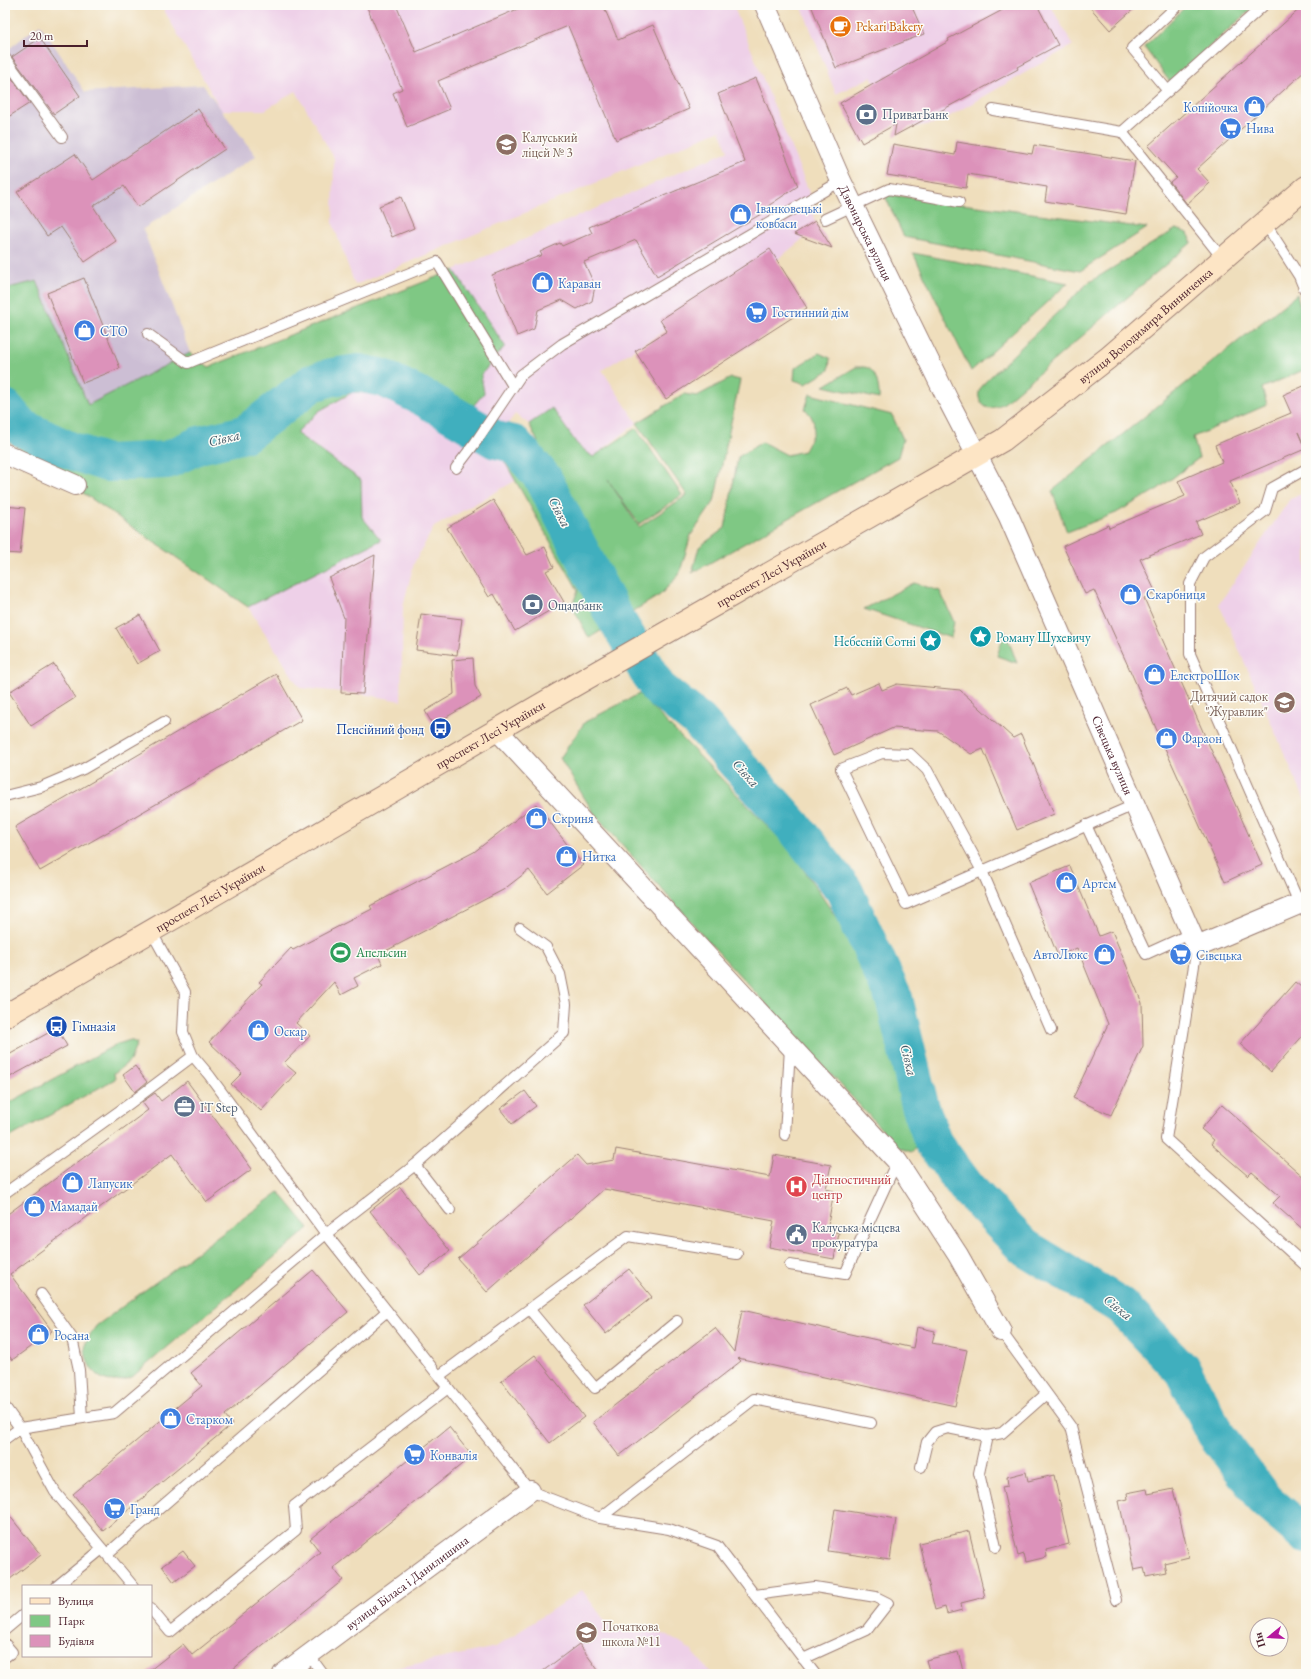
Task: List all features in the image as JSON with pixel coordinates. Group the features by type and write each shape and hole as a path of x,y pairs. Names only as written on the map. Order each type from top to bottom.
{"main road":[{"name":"вулиця Володимира Винниченка","path":"977,455 1003,440 1108,358 1306,187"},
{"name":"проспект Лесі Українки","path":"5,1016 591,676 977,455"}],"street":[{"name":"Дзвонарська вулиця","path":"765,5 841,181 948,400 977,455"},
{"path":"5,454 75,485"},
{"name":"Сівецька вулиця","path":"977,455 1009,517 1193,941"},
{"path":"498,731 897,1161 958,1255 1001,1331"},
{"path":"1193,941 1303,902"},
{"name":"вулиця Біласа і Данилишина","path":"283,1674 530,1491"}],"lane":[{"path":"1168,92 1132,48 1178,5"},
{"path":"1122,132 1264,5"},
{"path":"5,58 62,136"},
{"path":"993,110 1122,132 1223,259"},
{"path":"456,468 475,443 521,375 562,344 841,181"},
{"path":"825,219 889,189 959,202"},
{"path":"1265,223 1299,276 1306,293"},
{"path":"148,334 188,363 437,262 513,386"},
{"path":"1303,902 1190,654 1190,584 1204,557 1265,511 1272,488 1306,469"},
{"path":"5,796 41,787 83,769 164,722"},
{"path":"1051,1030 982,870 927,770 910,754 882,753 841,769 906,904 982,870 1134,805"},
{"path":"1086,825 1146,954 1193,941 1166,1139 1306,1266"},
{"path":"5,1439 20,1428 114,1413 326,1234 415,1165 564,1033 566,1004 560,974 546,947 520,928"},
{"path":"151,931 185,992 183,1032 193,1056 326,1234 530,1491 600,1518 669,1529 717,1546 815,1674"},
{"path":"785,1135 790,1045"},
{"path":"5,1193 193,1056"},
{"path":"790,1266 845,1274 897,1161"},
{"path":"415,1165 450,1210"},
{"path":"439,1376 628,1236 737,1254"},
{"path":"41,1294 72,1338 79,1370 82,1418"},
{"path":"530,1310 595,1388 677,1321"},
{"path":"58,1585 104,1551 387,1311"},
{"path":"1001,1331 1071,1427 1116,1600"},
{"path":"152,1610 170,1632 296,1530 294,1506 448,1388"},
{"path":"920,1468 927,1442 936,1432 942,1429 955,1429 987,1436 1002,1433 1046,1394"},
{"path":"600,1518 754,1399 871,1423"},
{"path":"5,1407 20,1428 55,1492 132,1585"},
{"path":"987,1436 979,1473 996,1547"},
{"path":"755,1595 815,1587 876,1597 888,1602 867,1630 803,1658"},
{"path":"5,1630 22,1616"},
{"path":"5,1644 12,1652 5,1657"},
{"path":"309,1655 323,1674"}],"shaded area":[{"path":"161,5 733,5 808,189 816,228 777,260 602,370 637,423 593,457 577,444 552,408 529,424 515,414 491,446 498,450 515,481 434,527 414,563 403,606 401,701 363,694 300,688 248,607 381,540 362,517 361,480 296,433 319,411 353,392 393,395 456,428 481,375 505,346 454,270 728,151 720,130 355,285 333,224 334,158 296,91 265,110 221,110"},
{"path":"801,5 1050,5 1073,45 938,123 902,129 871,77 836,94"},
{"path":"40,24 85,92 203,85 256,156 143,229 190,353 88,405 37,281 8,288 5,285 5,52"},
{"name":"Дитячий садок \"Журавлик\"","path":"1306,492 1306,803 1219,604 1290,499"},
{"name":"Початкова школа №11","path":"582,1590 611,1629 646,1631 668,1635 692,1651 712,1674 367,1674 496,1647"}],"green space":[{"path":"1187,5 1256,5 1170,82 1144,47"},
{"path":"884,194 1147,228 1080,271 904,237"},
{"path":"1176,229 1189,235 1191,243 1004,403 992,408 983,405 979,399 979,393 986,381 1088,283"},
{"path":"913,253 1068,283 971,371"},
{"path":"454,270 505,346 481,375 484,393 455,428 393,395 353,392 319,411 296,433 361,480 362,517 381,540 248,607 5,439 5,285 8,288 37,281 88,405 190,353 209,367"},
{"path":"1297,294 1306,331 1306,369 1262,388 1267,405 1193,437 1199,458 1158,489 1116,513 1067,532 1052,491"},
{"path":"819,353 830,358 829,370 806,384 794,380 795,368"},
{"path":"856,367 870,369 874,373 878,384 879,399 824,386"},
{"path":"731,378 740,380 714,502 691,535 679,575 660,595 589,638 572,606 578,590 498,450 538,442 529,424 552,408 577,444 593,457 636,428 682,495 639,524 608,480 639,527 687,495 637,423 684,394 697,396"},
{"path":"810,394 892,415 903,439 898,457 692,573 699,547 725,528 738,457 762,442 787,455 804,451 814,430 813,420 805,409"},
{"path":"914,583 940,591 954,622 951,638 864,609"},
{"path":"1005,631 1017,663 997,656"},
{"path":"639,694 789,848 840,923 879,1004 899,1061 922,1144 911,1152 898,1147 708,941 593,812 560,758 585,722"},
{"path":"130,1040 137,1043 130,1061 114,1073 115,1079 5,1140 5,1105 115,1045"},
{"path":"279,1192 309,1228 132,1377 120,1381 109,1381 97,1375 88,1363 85,1349 86,1342 96,1326"}],"building":[{"path":"366,5 396,5 416,52 527,5 603,5 618,40 653,25 689,109 616,140 568,26 438,81 450,109 407,127 393,93 402,89"},
{"path":"811,5 911,5 924,34 836,68"},
{"path":"1012,5 1037,5 1058,45 1017,67 1018,69 894,136 896,124 862,143 840,103 949,41 948,39"},
{"path":"1088,5 1138,5 1110,30"},
{"path":"1304,5 1306,5 1306,70 1197,169 1210,183 1187,204 1170,182 1176,177 1148,146"},
{"path":"40,38 80,96 54,114 12,57"},
{"path":"5,69 30,103 5,119"},
{"path":"756,78 798,186 768,206 771,208 657,276 636,240 584,262 595,286 592,301 577,309 562,300 538,310 534,329 517,336 492,275 542,255 540,252 560,243 562,246 592,233 589,227 745,162 718,94"},
{"path":"198,109 225,149 138,207 124,186 93,206 116,241 85,262 61,227 47,236 17,192 75,154 93,180"},
{"path":"957,142 1032,154 1034,145 1135,161 1126,214 1045,201 1047,187 968,174 966,188 887,175 893,144 955,155"},
{"path":"401,197 414,228 392,237 379,206"},
{"path":"815,221 832,248 794,234"},
{"path":"770,249 807,308 666,399 635,351 667,331 660,320"},
{"name":"СТО","path":"84,278 120,368 83,383 47,293"},
{"path":"1306,385 1306,450 1298,432 1305,449 1230,481 1240,503 1196,522 1201,534 1140,559 1156,593 1144,598 1262,865 1225,882 1094,590 1085,594 1063,546 1108,525 1109,528 1185,496 1178,481 1222,462 1215,445 1291,413 1283,395"},
{"path":"493,500 527,555 545,547 554,567 546,571 564,602 515,631 494,594 489,597 447,528"},
{"path":"5,506 25,508 20,554 5,553"},
{"path":"375,555 363,694 341,693 344,618 329,578"},
{"path":"421,614 462,619 457,655 416,650"},
{"path":"140,615 160,651 137,664 116,628"},
{"path":"473,658 475,686 481,697 433,725 425,711 454,694 452,660"},
{"path":"54,664 75,698 31,726 9,692"},
{"path":"276,674 302,720 40,871 15,827"},
{"path":"879,683 882,690 897,684 960,690 1013,738 1021,734 1054,814 1017,830 983,749 971,754 938,731 893,728 834,755 811,705 847,688 851,695"},
{"path":"536,804 583,865 547,893 529,870 503,890 378,955 382,964 354,978 358,986 341,995 334,982 296,1023 310,1036 284,1063 296,1073 261,1111 231,1084 242,1073 209,1042 262,984 259,982 291,948 293,950 372,909 370,906 474,852"},
{"path":"1070,866 1099,936 1112,931 1142,1003 1143,1046 1111,1115 1073,1098 1108,1024 1077,948 1058,956 1028,883"},
{"path":"1295,982 1306,991 1306,1032 1271,1072 1240,1044"},
{"path":"57,1028 67,1046 10,1077 5,1067 5,1057"},
{"path":"135,1066 147,1082 135,1092 123,1075"},
{"path":"187,1081 252,1169 207,1202 172,1154 10,1274 52,1331 12,1360 5,1350 5,1216 148,1110 142,1102 155,1093 161,1101"},
{"path":"525,1091 536,1106 512,1124 500,1109"},
{"path":"1222,1105 1306,1179 1306,1232 1273,1203 1280,1196 1252,1172 1248,1176 1211,1144 1214,1140 1201,1129"},
{"path":"616,1149 770,1177 774,1155 831,1165 826,1189 834,1191 827,1230 839,1233 834,1259 769,1247 774,1221 604,1189 487,1292 458,1259 577,1155 586,1165 614,1160"},
{"path":"400,1187 450,1251 420,1275 370,1211"},
{"path":"629,1269 652,1297 606,1334 583,1305"},
{"path":"313,1270 348,1312 225,1415 232,1424 103,1531 73,1494 202,1386 191,1373"},
{"path":"742,1310 913,1348 917,1327 935,1331 932,1343 967,1350 955,1406 738,1358 741,1361 619,1456 593,1422 715,1328 734,1352"},
{"path":"535,1355 584,1417 550,1443 501,1381"},
{"path":"449,1427 472,1456 333,1568 343,1580 227,1674 145,1674 183,1644 192,1655 320,1552 310,1539"},
{"path":"1026,1472 1028,1481 1054,1475 1069,1544 1046,1550 1047,1557 1026,1562 1024,1554 1018,1556 1002,1487 1008,1486 1007,1477"},
{"path":"1147,1489 1148,1494 1173,1489 1189,1557 1164,1563 1166,1572 1146,1576 1144,1568 1134,1570 1119,1501 1128,1499 1127,1493"},
{"path":"835,1509 896,1519 890,1560 828,1551"},
{"path":"5,1510 41,1555 5,1583"},
{"path":"969,1531 985,1597 961,1603 962,1610 947,1614 945,1607 935,1610 919,1543"},
{"path":"183,1551 195,1566 174,1582 162,1566"},
{"path":"579,1644 601,1674 539,1674"},
{"path":"958,1652 964,1674 930,1674 926,1660"}],"waterway":[{"name":"Сівка","path":"5,408 22,428 69,450 107,463 167,460 199,445 245,434 312,383 332,377 358,373 383,378 426,399 496,440 514,444 543,478 613,614 658,688 699,721 794,827 844,890 894,998 920,1105 933,1142 967,1188 1024,1247 1121,1306 1183,1371 1215,1433 1266,1501 1306,1535"}],"place":[{"name":"Pekari Bakery","path":"841,26"},
{"name":"Копійочка","path":"1254,107"},
{"name":"ПриватБанк","path":"867,114"},
{"name":"Нива","path":"1231,128"},
{"name":"Калуський ліцей № 3","path":"507,144"},
{"name":"Іванковецькі ковбаси","path":"741,215"},
{"name":"Караван","path":"543,283"},
{"name":"Гостинний дім","path":"757,312"},
{"name":"СТО","path":"84,331"},
{"name":"Скарбниця","path":"1130,594"},
{"name":"Ощадбанк","path":"533,605"},
{"name":"Роману Шухевичу","path":"981,637"},
{"name":"Небесній Сотні","path":"931,641"},
{"name":"ЕлектроШок","path":"1155,675"},
{"name":"Дитячий садок \"Журавлик\"","path":"1284,703"},
{"name":"Пенсійний фонд","path":"440,729"},
{"name":"Фараон","path":"1167,738"},
{"name":"Скриня","path":"537,818"},
{"name":"Нитка","path":"566,856"},
{"name":"Артем","path":"1067,883"},
{"name":"Апельсин","path":"340,952"},
{"name":"АвтоЛюкс","path":"1104,954"},
{"name":"Сівецька","path":"1180,955"},
{"name":"Гімназія","path":"56,1026"},
{"name":"Оскар","path":"259,1031"},
{"name":"IT Step","path":"185,1107"},
{"name":"Лапусик","path":"73,1183"},
{"name":"Діагностичний центр","path":"796,1186"},
{"name":"Мамадай","path":"34,1206"},
{"name":"Калуська місцева прокуратура","path":"796,1234"},
{"name":"Росана","path":"38,1335"},
{"name":"Старком","path":"171,1419"},
{"name":"Конвалія","path":"414,1455"},
{"name":"Гранд","path":"114,1509"},
{"name":"Початкова школа №11","path":"587,1633"}]}
